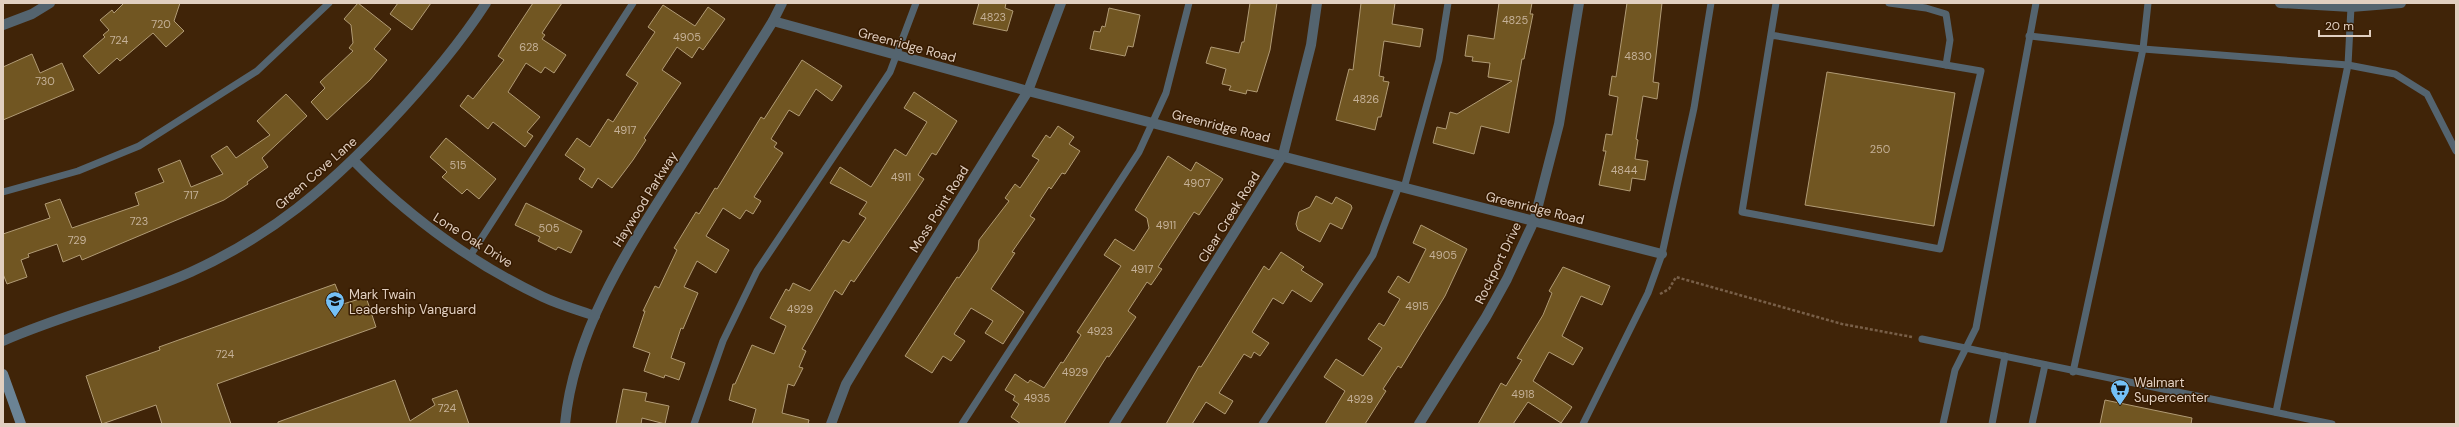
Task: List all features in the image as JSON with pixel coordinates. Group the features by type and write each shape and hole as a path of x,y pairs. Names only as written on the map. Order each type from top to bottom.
{"street":[{"path":"3,25 32,14 50,3"},
{"name":"Green Cove Lane","path":"3,341 190,272 246,245 296,212 353,160 422,89 464,38 486,3"},
{"name":"Haywood Parkway","path":"565,424 567,406 577,365 595,316 631,245 774,22 782,3"},
{"name":"Moss Point Road","path":"831,424 846,384 1028,91 1061,3"},
{"name":"Clear Creek Road","path":"1114,424 1283,155 1311,45 1318,3"},
{"name":"Rockport Drive","path":"1418,424 1486,317 1507,279 1534,221 1559,124 1579,3"},
{"path":"2280,3 2330,4 2351,7 2401,3"},
{"name":"Greenridge Road","path":"774,22 1028,91 1283,155 1662,254"},
{"name":"Lone Oak Drive","path":"353,160 389,197 470,256 544,297 595,316"},
{"path":"3,374 21,424"}],"lane":[{"path":"3,192 78,171 139,146 257,71 329,3"},
{"path":"470,256 633,3"},
{"path":"694,424 723,341 758,271 890,72 898,56 916,3"},
{"path":"962,424 1139,152 1155,123 1166,93 1189,3"},
{"path":"1262,424 1373,255 1402,187 1439,60 1448,3"},
{"path":"1583,424 1648,293 1662,254 1694,108 1711,3"},
{"path":"1771,35 1981,72 1940,249 1742,212 1776,3"},
{"path":"1889,3 1926,8 1946,14 1950,40 1946,65"},
{"path":"1943,424 1955,370 1976,328 2036,3"},
{"path":"2073,372 2142,49 2148,3"},
{"path":"2276,412 2348,65 2351,7"},
{"path":"2029,36 2142,49 2348,65 2395,74 2427,94 2456,151"},
{"path":"1922,340 2332,424"},
{"path":"1992,424 2005,356"},
{"path":"2032,424 2045,365"}],"path":[{"path":"1648,293 1659,295 1669,289 1676,276 1842,324 1922,340"}],"building":[{"path":"124,3 180,3 174,21 184,31 166,47 153,33 120,61 117,58 99,74 83,56 105,37 103,35 109,30 100,20 112,10 114,13"},
{"path":"358,3 391,29 374,49 387,60 370,80 327,120 311,102 325,88 320,82 353,51 349,48 353,43 351,25 344,19"},
{"path":"398,3 431,3 412,30 390,14"},
{"path":"533,3 562,3 542,33 545,35 542,39 566,55 554,73 545,67 541,73 526,63 508,92 540,117 527,132 533,136 525,147 493,122 488,129 460,106 468,95 473,99 504,60 498,56"},
{"path":"979,3 1006,3 1005,8 1013,11 1007,31 973,24"},
{"path":"1250,3 1277,3 1270,50 1257,92 1247,90 1246,94 1229,90 1231,86 1222,84 1226,69 1206,63 1211,47 1239,53 1242,42 1244,42"},
{"path":"1361,3 1395,3 1392,24 1423,29 1420,47 1384,41 1379,76 1384,77 1383,81 1389,82 1381,117 1378,117 1375,130 1336,120 1349,69 1353,70"},
{"path":"1499,3 1532,3 1530,14 1533,14 1524,59 1522,59 1509,133 1481,126 1474,154 1433,143 1437,127 1446,129 1450,112 1457,114 1512,81 1488,77 1490,63 1472,61 1473,57 1465,56 1468,35 1494,39"},
{"path":"1627,3 1662,3 1653,82 1659,83 1657,99 1643,96 1636,139 1638,140 1635,159 1648,161 1645,180 1632,178 1630,191 1599,185 1606,151 1603,151 1606,134 1612,135 1618,97 1609,95 1612,76 1616,77"},
{"path":"663,5 695,26 708,7 725,19 703,50 699,47 692,58 677,47 662,70 681,83 644,138 646,140 633,160 612,188 598,178 592,188 579,179 585,169 565,155 577,138 590,147 608,119 613,122 638,83 626,75 655,32 648,27"},
{"path":"1109,8 1140,15 1133,47 1128,46 1125,56 1090,49 1094,31 1100,32 1102,26 1105,27"},
{"path":"32,54 40,73 62,63 74,90 3,120 3,67"},
{"path":"802,60 842,86 832,101 816,89 799,116 789,110 771,139 777,143 774,147 783,153 754,197 761,201 753,214 746,210 740,219 723,208 706,236 729,250 716,273 697,261 684,287 698,293 683,329 681,328 671,358 685,363 679,380 665,375 664,378 644,371 650,353 633,347 645,311 643,311 655,286 659,288 677,250 674,248 696,212 699,214 715,188 717,189 761,117 764,119"},
{"path":"1827,72 1955,93 1934,226 1805,205"},
{"path":"914,92 957,121 936,155 932,153 918,175 924,179 854,282 851,280 842,295 835,290 802,349 806,351 799,367 803,368 794,386 788,384 782,413 809,420 808,424 752,424 756,409 729,400 733,384 735,384 752,345 774,354 786,326 770,318 786,289 789,291 793,283 810,291 843,240 849,243 866,218 859,214 867,202 830,183 840,167 871,187 895,149 906,156 927,122 904,108"},
{"path":"286,94 307,116 262,158 268,167 247,182 248,184 224,200 82,260 80,255 63,262 57,244 28,254 29,257 21,260 27,277 7,284 3,274 3,234 50,218 45,204 60,199 72,228 139,205 135,193 164,182 158,169 180,160 191,187 223,174 211,156 227,146 236,158 270,135 257,121"},
{"path":"1058,126 1074,137 1069,144 1080,151 1065,174 1062,173 1051,189 1049,187 1030,216 1035,219 1012,252 1015,253 991,289 1024,312 1003,344 985,333 993,321 971,308 954,334 965,341 951,361 943,356 932,373 905,356 957,277 959,278 978,250 979,240 1009,201 1005,198 1015,184 1020,188 1039,160 1032,156 1046,135 1050,138"},
{"path":"446,138 496,179 479,199 467,189 462,194 442,177 447,172 430,157"},
{"path":"1168,156 1191,171 1196,162 1223,179 1199,215 1194,212 1158,267 1162,269 1151,285 1147,282 1128,311 1136,317 1109,357 1107,356 1064,424 1021,424 1011,417 1019,404 1013,400 1015,396 1005,390 1015,374 1028,383 1030,380 1044,388 1061,362 1063,363 1081,335 1077,332 1121,266 1104,255 1115,239 1134,251 1149,228 1147,218 1135,210"},
{"path":"1316,196 1332,204 1336,197 1351,205 1352,208 1342,229 1330,223 1320,242 1298,230 1296,224 1299,212 1310,207"},
{"path":"526,203 582,231 571,253 558,247 556,250 538,241 540,237 515,225"},
{"path":"1421,225 1467,249 1445,296 1401,368 1398,366 1383,389 1386,391 1365,424 1325,424 1345,391 1324,377 1336,359 1363,376 1382,348 1368,339 1379,323 1384,326 1400,299 1388,292 1398,276 1409,283 1426,249 1413,243"},
{"path":"1281,252 1304,267 1301,270 1323,284 1311,302 1292,290 1283,304 1273,298 1252,332 1269,343 1260,356 1254,352 1251,358 1244,354 1219,393 1233,401 1225,414 1206,402 1192,424 1166,424 1199,366 1201,367 1264,266 1269,270"},
{"path":"1563,267 1610,286 1602,305 1581,296 1562,336 1583,348 1573,365 1549,352 1533,381 1572,407 1561,423 1528,402 1513,424 1478,424 1501,383 1506,386 1522,360 1517,358 1543,315 1552,293 1549,291"},
{"path":"335,284 343,304 366,297 376,327 217,384 231,424 162,424 156,405 102,424 86,376 160,350 159,347"},
{"path":"395,380 410,421 435,405 432,399 457,390 469,424 278,424 278,422"},
{"path":"623,389 647,393 645,401 669,406 665,424 642,418 641,424 616,424"},
{"name":"Walmart Supercenter","path":"2105,400 2192,418 2191,424 2100,424"}],"place":[{"name":"Mark Twain Leadership Vanguard","path":"335,318"},
{"name":"Walmart Supercenter","path":"2120,406"}]}
